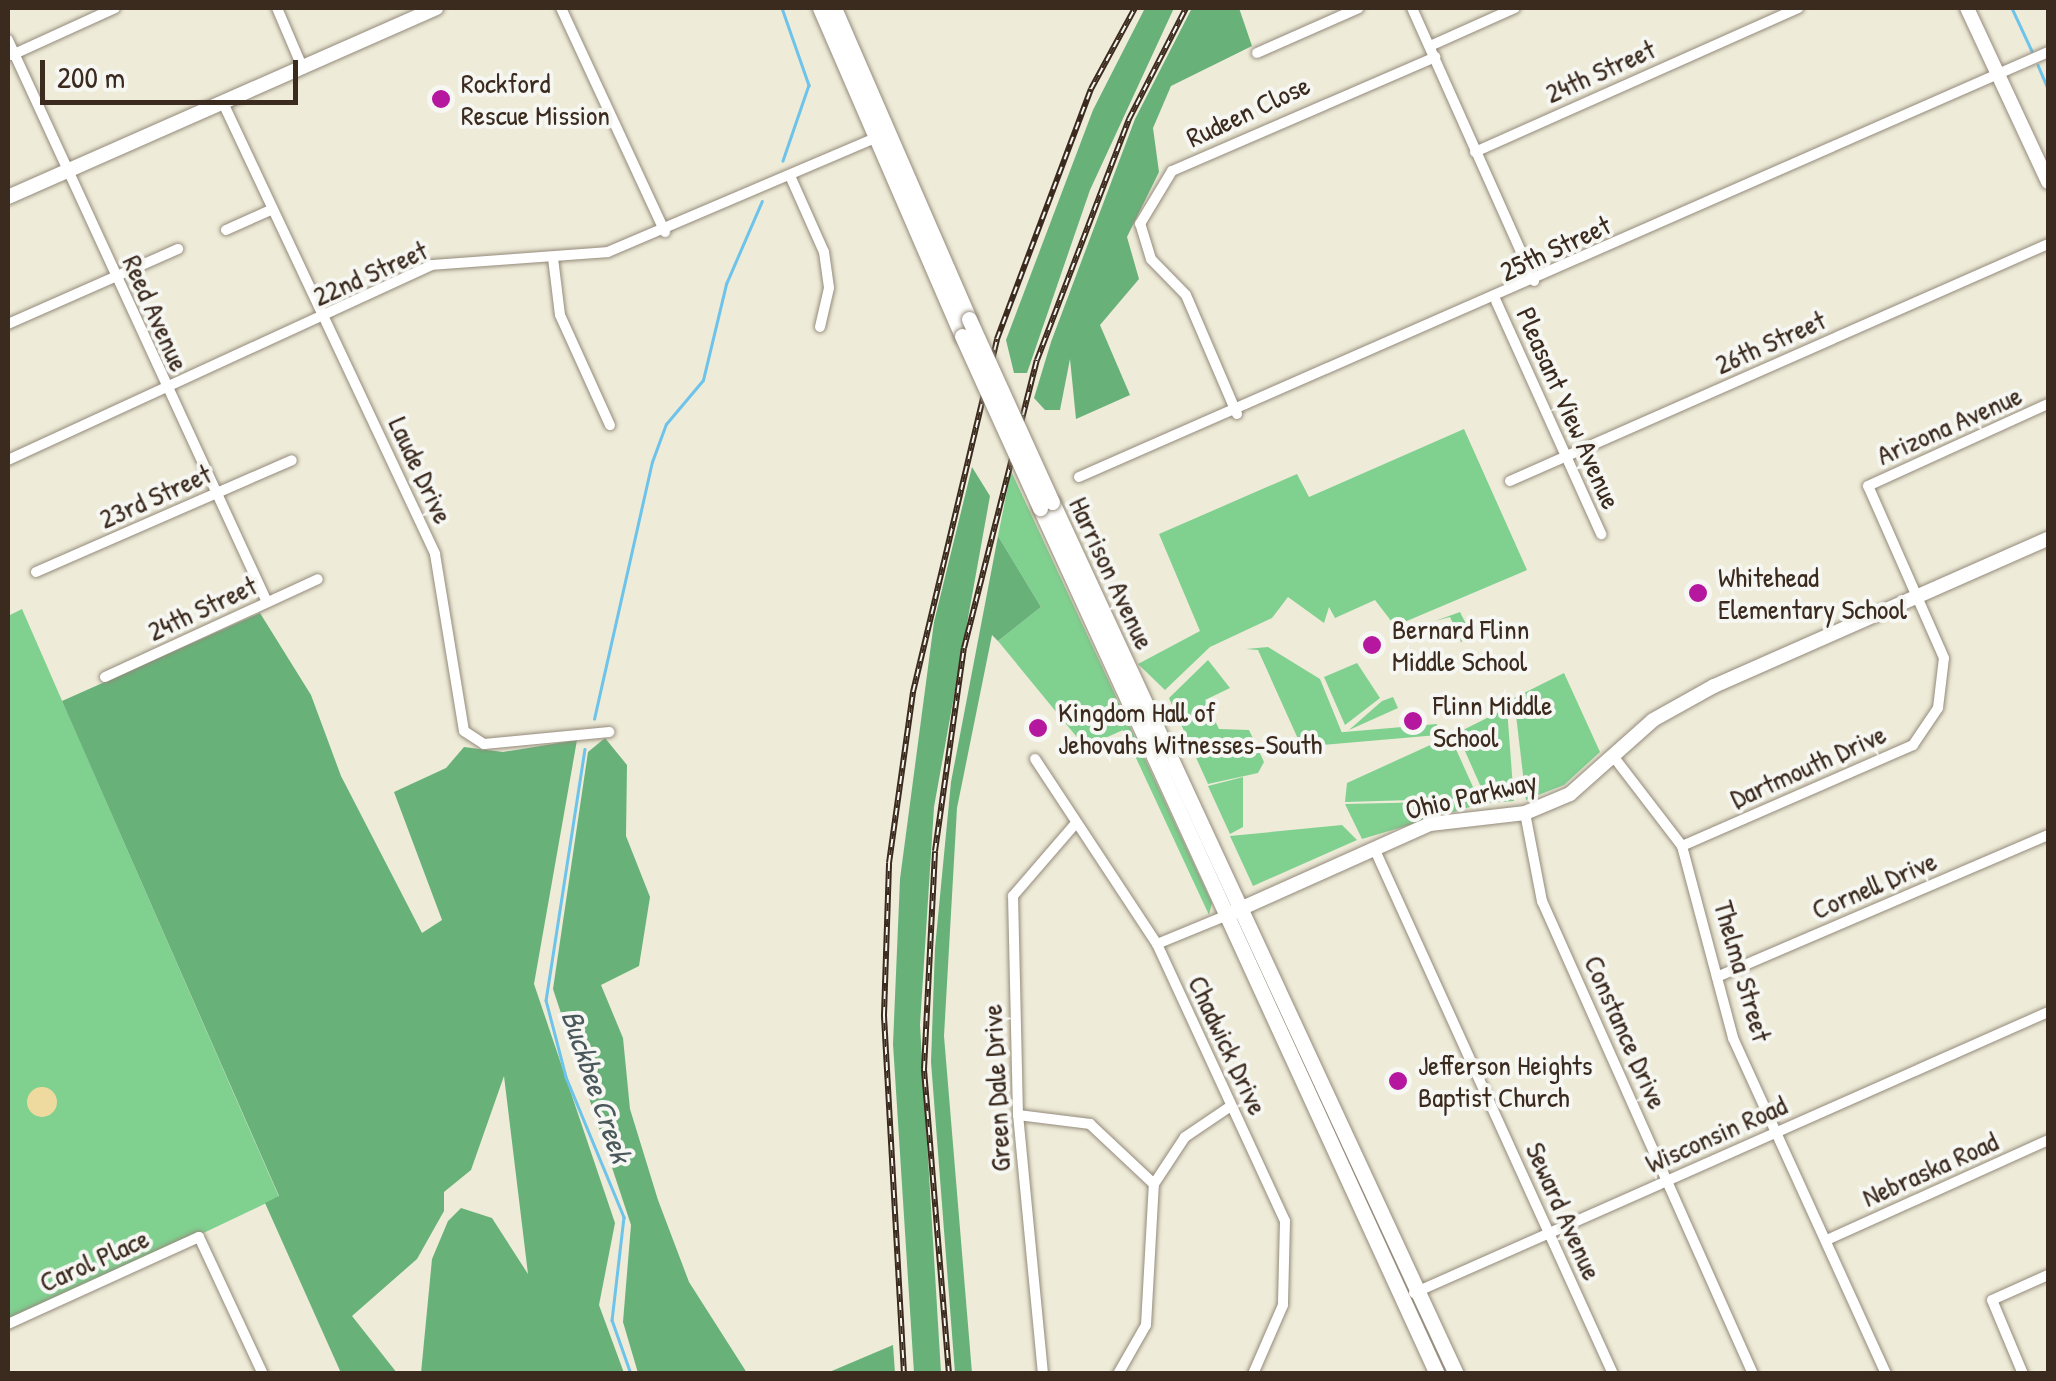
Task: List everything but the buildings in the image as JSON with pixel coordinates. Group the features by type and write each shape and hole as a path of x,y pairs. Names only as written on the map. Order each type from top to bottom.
{"main road":[{"name":"Harrison Avenue","path":"820,8 962,336 1046,505 1410,1295 1456,1374"},
{"name":"Harrison Avenue","path":"834,8 1046,505"},
{"name":"Harrison Avenue","path":"1410,1295 1437,1374"}],"street":[{"path":"11,56 115,8"},
{"path":"277,8 303,68"},
{"path":"8,197 224,105 436,8"},
{"path":"561,8 665,232"},
{"path":"1257,53 1359,8"},
{"path":"1412,8 1433,51 1515,8"},
{"name":"24th Street","path":"1475,152 1798,8"},
{"path":"1968,8 2048,182"},
{"name":"Reed Avenue","path":"8,40 11,56 267,602"},
{"name":"Pleasant View Avenue","path":"1433,51 1534,281"},
{"name":"Rudeen Close","path":"1237,414 1186,295 1151,259 1139,228 1172,171 1433,51"},
{"name":"25th Street","path":"1079,477 1237,414 2048,52"},
{"name":"Laude Drive","path":"224,105 444,579 464,731 484,744 586,731 609,732"},
{"name":"22nd Street","path":"8,460 432,266 553,258 665,232 875,138"},
{"path":"790,178 824,252 829,288 820,327"},
{"path":"226,230 272,209"},
{"name":"26th Street","path":"1510,481 2048,244"},
{"path":"8,324 178,249"},
{"path":"553,258 560,315 610,424"},
{"name":"Pleasant View Avenue","path":"1496,300 1601,534"},
{"name":"Arizona Avenue","path":"1868,486 2048,404"},
{"name":"23rd Street","path":"36,572 292,460"},
{"name":"Dartmouth Drive","path":"1682,846 1912,745 1938,708 1944,658 1868,486"},
{"name":"Ohio Parkway","path":"1157,944 1430,824 1524,813 1570,794 1653,720 1714,686 2048,539"},
{"name":"24th Street","path":"105,677 318,579"},
{"name":"Thelma Street","path":"1614,756 1682,846 1734,1038 1830,1240 1886,1374"},
{"name":"Chadwick Drive","path":"1034,759 1157,944 1285,1221 1290,1269 1253,1374"},
{"name":"Constance Drive","path":"1524,813 1542,900 1752,1374"},
{"name":"Green Dale Drive","path":"1042,1374 1018,1115 1012,896 1076,823"},
{"name":"Cornell Drive","path":"1718,977 2048,835"},
{"name":"Seward Avenue","path":"1374,848 1613,1374"},
{"name":"Wisconsin Road","path":"1410,1295 2048,1012"},
{"path":"1118,1374 1146,1326 1154,1184 1186,1136 1231,1106"},
{"path":"1018,1115 1090,1124 1154,1184"},
{"name":"Nebraska Road","path":"1830,1240 2048,1140"},
{"name":"Carol Place","path":"8,1324 199,1238 263,1374"},
{"path":"2024,1374 1992,1300 2048,1275"}],"green space":[{"path":"1145,8 1174,8 1090,190 1027,373 1014,373 1006,340 1093,110"},
{"path":"1192,8 1239,8 1252,46 1171,86 1153,128 1159,172 1127,237 1139,279 1100,325 1130,395 1076,419 1070,359 1060,410 1045,410 1034,398 1051,342 1135,119"},
{"path":"1464,429 1527,570 1395,626 1375,600 1335,618 1329,607 1324,623 1288,597 1272,618 1210,647 1165,690 1138,664 1200,631 1159,534 1297,474 1309,497"},
{"path":"972,467 990,496 934,807 920,1025 941,1373 914,1373 893,1044 900,879 934,622"},
{"path":"1011,471 1212,903 1209,915 1123,730 1085,747 998,641 1041,607 998,536"},
{"path":"998,536 1041,607 998,641 992,635 957,808 944,1036 972,1373 955,1373 931,1062 935,948 951,782"},
{"path":"22,609 279,1197 8,1326 8,616"},
{"path":"1460,612 1472,636 1461,642 1450,617 1435,621"},
{"path":"260,613 311,695 341,776 422,933 442,920 394,792 446,768 464,747 503,752 577,740 534,984 615,1223 599,1305 624,1373 421,1373 432,1259 448,1221 461,1208 492,1218 528,1274 504,1076 471,1170 444,1192 444,1211 417,1259 352,1316 397,1373 341,1373 265,1203 279,1196 62,701"},
{"path":"1268,647 1320,679 1342,733 1303,750 1258,650 1246,649"},
{"path":"1208,660 1230,688 1205,700 1219,729 1249,730 1264,762 1258,773 1208,784 1169,698"},
{"path":"1357,663 1380,698 1345,725 1324,677"},
{"path":"1564,673 1600,752 1564,785 1526,800 1514,698"},
{"path":"1393,697 1398,708 1349,730 1382,701"},
{"path":"1507,708 1514,801 1488,803 1457,733"},
{"path":"1437,724 1438,735 1319,745 1318,734"},
{"path":"1450,736 1478,798 1345,802 1347,783"},
{"path":"605,738 627,765 626,836 650,897 639,966 601,985 623,1038 630,1109 658,1200 689,1282 747,1373 638,1373 623,1322 631,1225 553,989 588,752"},
{"path":"1243,777 1243,827 1230,834 1208,786"},
{"path":"1479,801 1480,804 1362,839 1345,804"},
{"path":"1342,825 1357,840 1253,886 1230,836"},
{"path":"893,1345 895,1373 827,1373"}],"sand":[{"path":"42,1087 53,1091 57,1102 53,1113 42,1117 31,1113 27,1102 31,1091"}],"waterway":[{"name":"Buckbee Creek","path":"782,8 809,85 783,161"},
{"path":"2012,8 2032,51"},
{"path":"2038,65 2048,89"},
{"path":"594,719 652,462 666,424 703,380 726,284 762,201"},
{"name":"Buckbee Creek","path":"585,749 546,1000 566,1077 624,1217 612,1320 631,1374"}],"railway":[{"path":"904,1374 884,1015 889,863 913,692 997,339 1091,89 1135,8"},
{"path":"949,1374 924,1069 935,851 964,648 1037,360 1129,119 1186,8"}],"place":[{"name":"Rockford Rescue Mission","path":"441,99"},
{"name":"Whitehead Elementary School","path":"1698,593"},
{"name":"Bernard Flinn Middle School","path":"1372,645"},
{"name":"Flinn Middle School","path":"1413,721"},
{"name":"Kingdom Hall of Jehovahs Witnesses-South","path":"1038,728"},
{"name":"Jefferson Heights Baptist Church","path":"1398,1081"}]}
